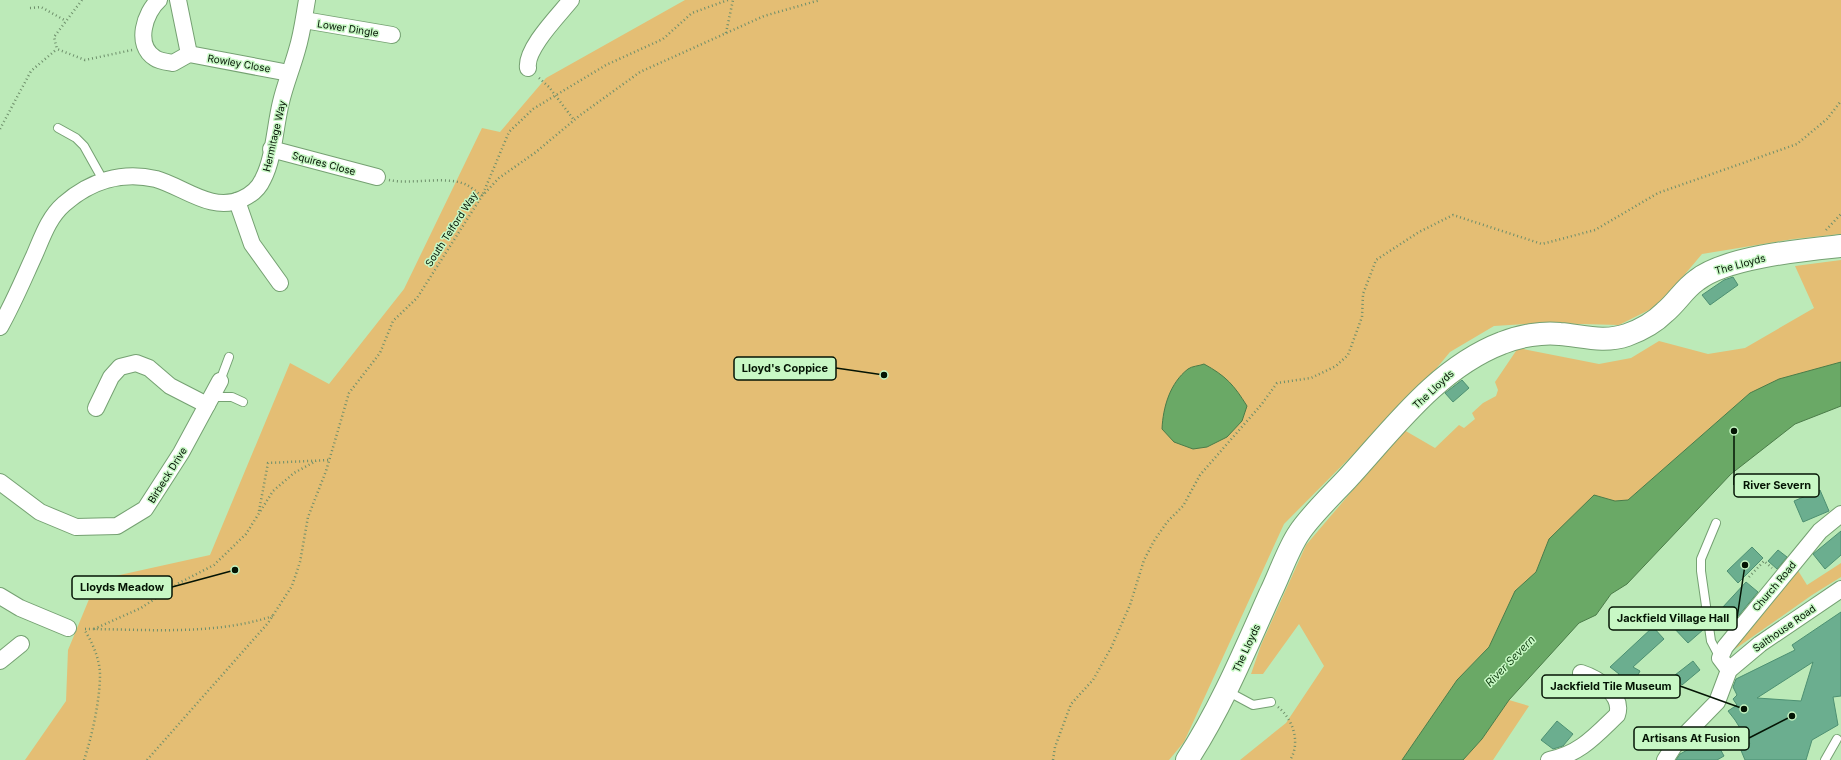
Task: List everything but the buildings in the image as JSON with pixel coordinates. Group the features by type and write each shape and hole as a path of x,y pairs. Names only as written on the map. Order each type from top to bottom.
{"street":[{"path":"160,0 154,5 145,23 143,33 145,47 155,58 173,63 189,54 178,0"},
{"name":"Hermitage Way","path":"0,327 52,217 64,204 78,193 103,180 130,176 166,183 214,202 229,203 248,196 261,183 265,175 278,116 304,20 307,0"},
{"path":"528,68 527,63 537,43 571,0"},
{"name":"Lower Dingle","path":"304,20 392,35"},
{"name":"Rowley Close","path":"189,54 289,73"},
{"name":"Squires Close","path":"271,149 377,177"},
{"path":"237,201 252,244 280,283"},
{"name":"The Lloyds","path":"1187,760 1204,734 1226,690 1299,532 1402,419 1446,374 1473,357 1503,342 1529,336 1558,334 1591,339 1616,339 1644,329 1666,312 1684,291 1698,278 1717,269 1747,260 1812,249 1841,246"},
{"path":"96,408 111,377 120,367 136,363 149,368 170,386 210,401"},
{"name":"Birbeck Drive","path":"0,482 40,512 76,527 117,526 145,510 181,452 220,381"},
{"name":"Church Road","path":"1665,760 1674,746 1717,702 1724,664 1724,647 1820,531 1841,514"},
{"name":"Salthouse Road","path":"1724,664 1760,644 1841,589"},
{"path":"0,596 20,608 68,628"},
{"path":"0,661 21,644"},
{"path":"1549,760 1568,755 1585,746 1617,716 1619,709 1618,703 1613,696 1600,681 1581,673"}],"lane":[{"path":"58,128 76,138 84,146 103,180"},
{"path":"220,381 229,357"},
{"path":"210,401 232,397 243,402"},
{"path":"1716,522 1702,559 1701,571 1711,641 1724,664"},
{"path":"1226,690 1253,704 1271,702"},
{"path":"1825,760 1837,740"}],"path":[{"path":"56,49 54,37 82,0"},
{"path":"377,177 399,182 454,182 466,185 482,196 509,132 533,110 555,95 567,90 606,65 662,39 692,12 728,0"},
{"path":"726,33 733,0"},
{"name":"South Telford Way","path":"147,760 268,623 292,586 300,562 308,517 329,460 349,393 380,352 393,321 417,298 482,196 500,178 536,152 574,120 640,72 764,16 820,0"},
{"path":"30,8 41,7 66,21"},
{"path":"56,49 85,60 145,47"},
{"path":"0,129 31,70 56,49"},
{"path":"528,68 549,87 574,120"},
{"path":"1052,760 1055,747 1071,704 1093,680 1111,648 1130,605 1144,560 1154,541 1167,522 1183,506 1200,475 1261,405 1277,383 1311,378 1336,366 1348,355 1362,317 1363,294 1376,260 1419,232 1453,215 1542,244 1595,230 1658,193 1797,144 1827,119 1841,101"},
{"path":"259,513 268,463 329,460"},
{"path":"94,629 141,608 179,583 214,565 246,534 273,491 294,473 316,461"},
{"path":"68,628 166,630 209,628 253,622 273,616"},
{"path":"84,629 96,651 100,674 90,740 84,760"},
{"path":"1271,702 1284,712 1295,731 1294,753 1290,760"}],"shaded area":[{"path":"685,0 1841,0 1841,234 1794,239 1702,254 1659,305 1619,325 1542,323 1494,326 1450,352 1426,381 1284,524 1184,742 1169,760 25,760 66,701 68,650 97,580 210,555 290,363 329,384 404,289 482,128 500,132 546,78"},
{"path":"1841,260 1841,362 1750,393 1628,500 1615,501 1549,539 1536,572 1515,591 1489,647 1457,680 1402,760 1240,760 1286,723 1324,666 1299,624 1263,674 1251,674 1261,645 1306,545 1404,430 1435,448 1459,425 1464,428 1475,419 1472,413 1483,403 1496,396 1498,390 1495,382 1518,348 1599,364 1631,358 1659,341 1708,354 1745,348 1814,308 1795,266"},
{"path":"1841,563 1841,577 1812,595 1728,654 1797,569 1807,585"},
{"path":"1509,700 1529,706 1493,760 1463,760 1482,739"}],"water":[{"path":"1841,362 1841,406 1795,424 1731,474 1627,584 1611,594 1596,615 1579,623 1509,700 1482,739 1463,760 1402,760 1457,680 1489,647 1515,591 1536,572 1549,539 1594,495 1615,501 1628,500 1750,393 1779,379"},
{"path":"1204,364 1224,377 1238,392 1247,406 1242,421 1227,437 1207,447 1193,449 1174,442 1162,429 1164,412 1172,388 1176,381 1191,367"}],"place":[{"name":"Lloyd's Coppice","path":"884,375"},
{"name":"River Severn","path":"1734,431"},
{"name":"Jackfield Village Hall","path":"1745,565"},
{"name":"Lloyds Meadow","path":"235,570"},
{"name":"Jackfield Tile Museum","path":"1744,709"},
{"name":"Artisans At Fusion","path":"1792,716"}]}
